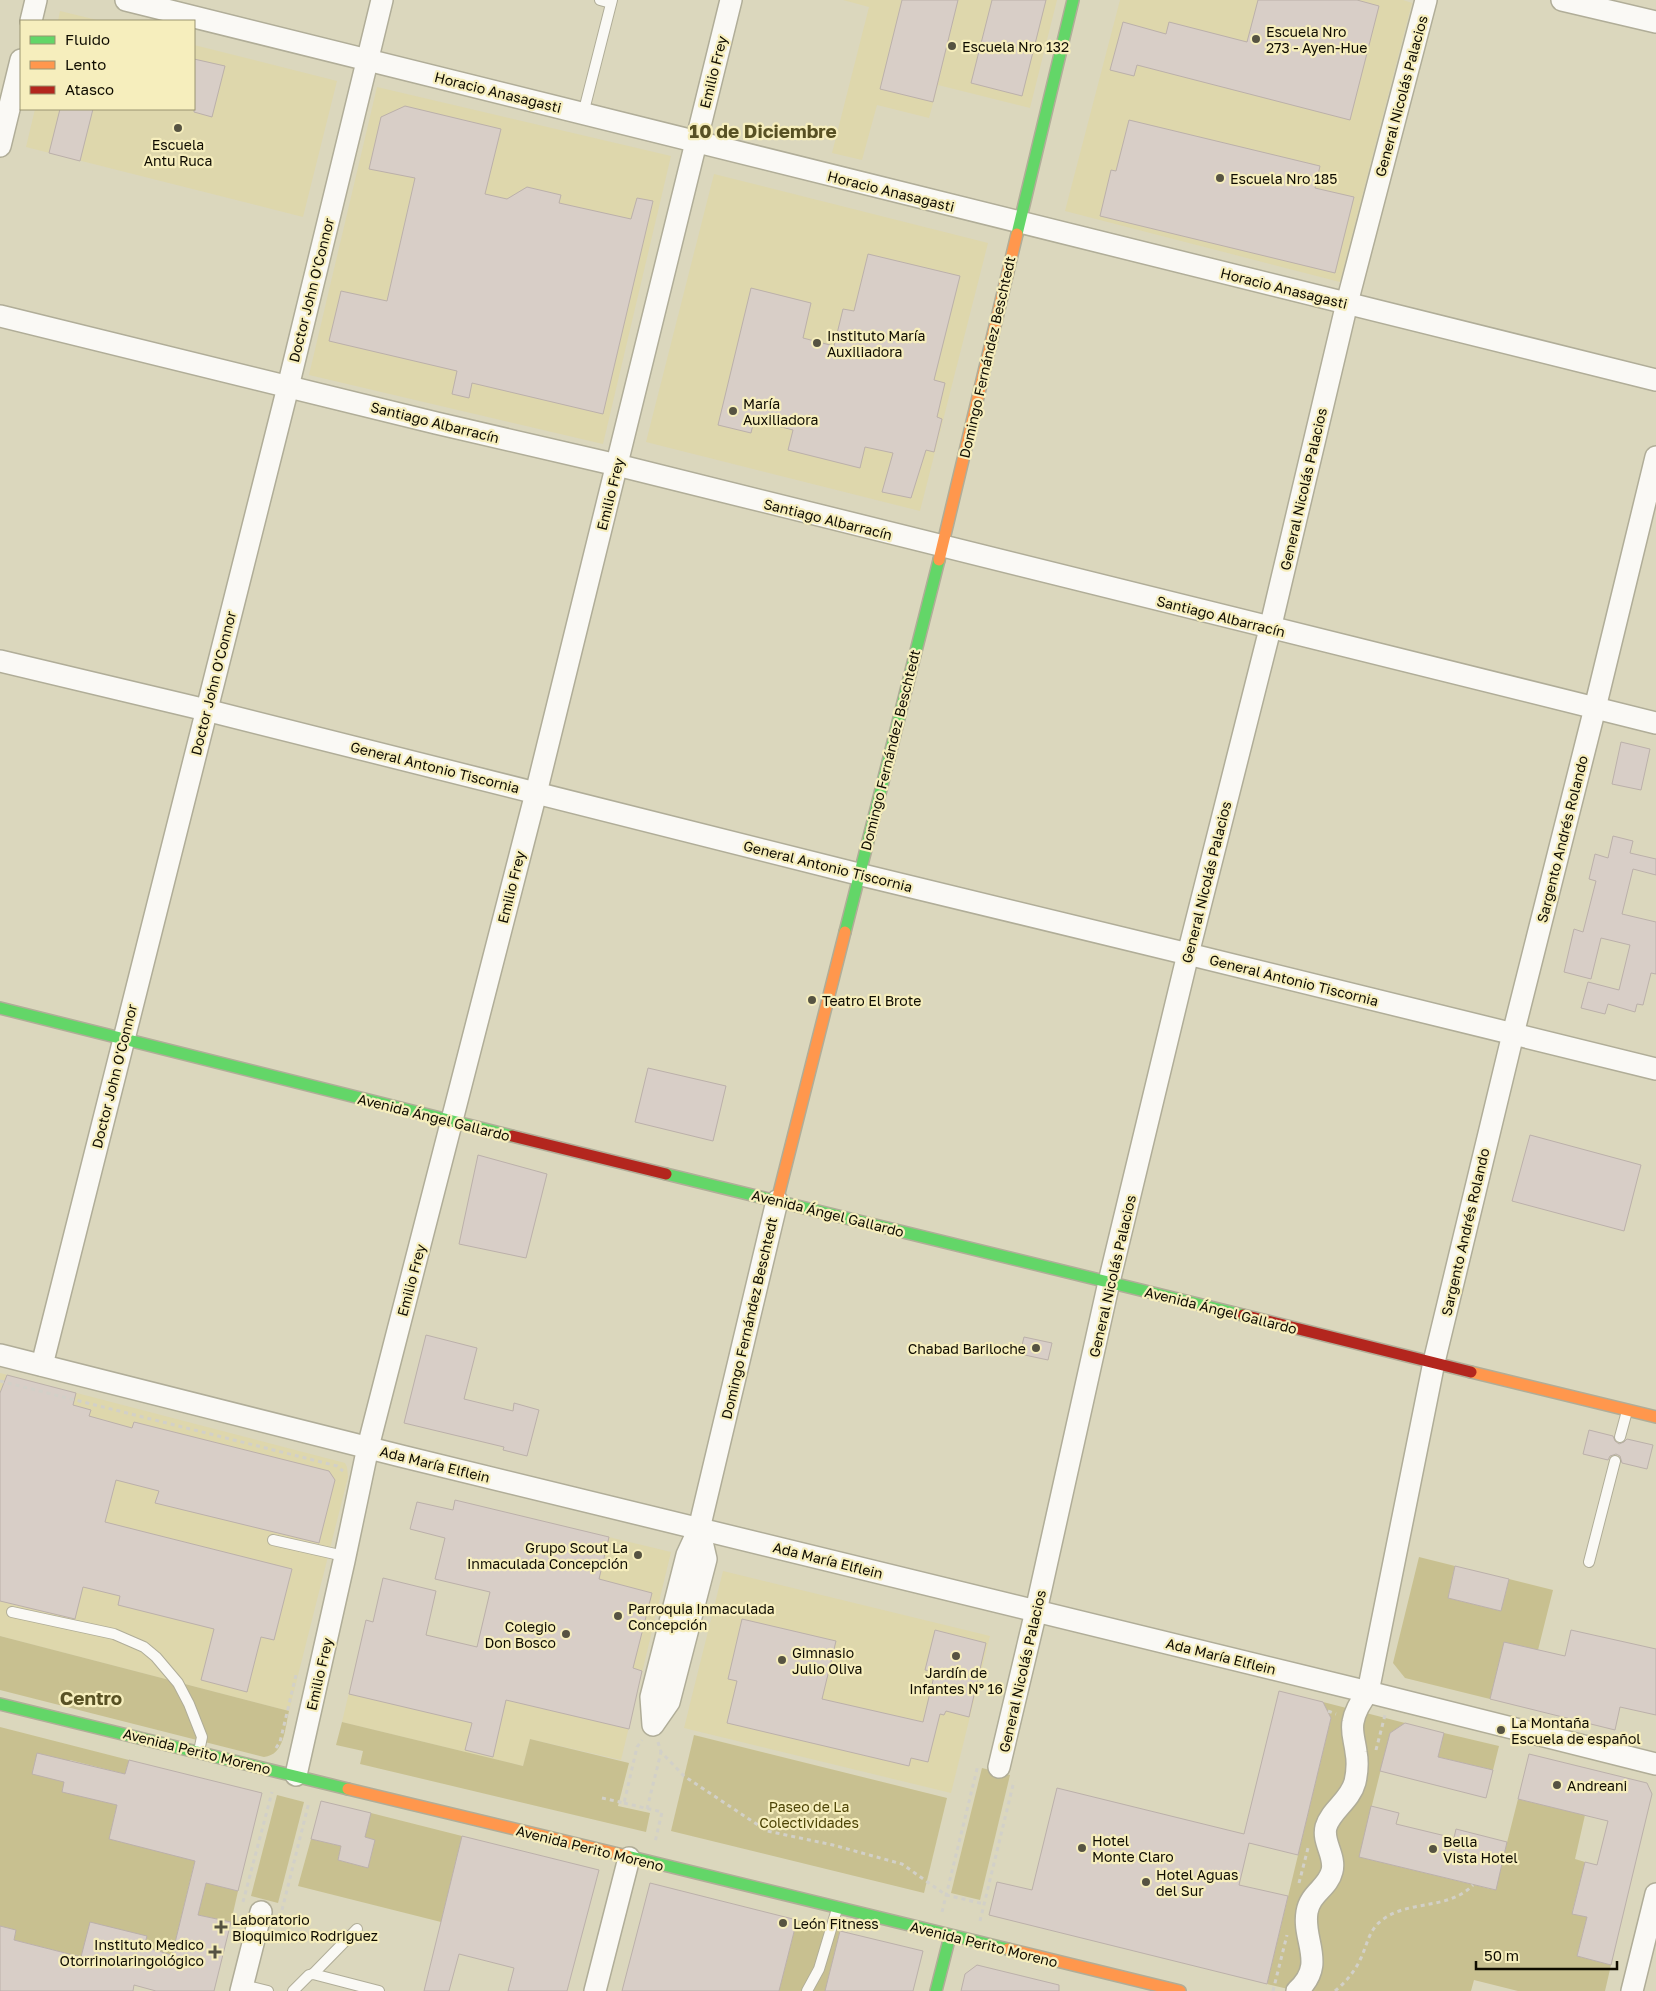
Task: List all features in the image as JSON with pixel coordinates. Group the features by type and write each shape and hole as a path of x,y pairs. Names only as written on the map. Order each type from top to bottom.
{"main road":[{"name":"Domingo Fernández Beschtedt","path":"777,1201 942,547 1018,223 1073,0"},
{"name":"Avenida Ángel Gallardo","path":"0,1008 452,1122 1656,1417"},
{"name":"Avenida Perito Moreno","path":"0,1704 1180,1991"},
{"path":"936,1991 950,1936"}],"street":[{"path":"31,20 36,0"},
{"name":"Horacio Anasagasti","path":"126,0 1656,380"},
{"name":"Doctor John O'Connor","path":"42,1366 288,387 382,0"},
{"name":"Emilio Frey","path":"306,1777 344,1556 368,1447 536,793 731,0"},
{"name":"General Nicolás Palacios","path":"1007,1771 1036,1611 1109,1282 1188,954 1270,629 1347,303 1426,0"},
{"path":"1562,0 1656,22"},
{"path":"0,146 20,64"},
{"name":"Santiago Albarracín","path":"0,316 617,465 1270,629 1656,723"},
{"name":"Sargento Andrés Rolando","path":"1297,1991 1308,1978 1312,1964 1312,1950 1306,1923 1309,1904 1314,1895 1328,1880 1332,1871 1332,1860 1326,1837 1326,1828 1330,1819 1351,1793 1355,1781 1356,1752 1352,1723 1359,1704 1368,1692 1434,1362 1656,457"},
{"name":"General Antonio Tiscornia","path":"0,661 206,710 858,874 1656,1069"},
{"name":"Domingo Fernández Beschtedt","path":"699,1529 706,1559 669,1702 653,1725 651,1697 687,1555 699,1529 777,1201"},
{"name":"Ada María Elflein","path":"0,1355 1656,1764"},
{"path":"595,1991 629,1858"},
{"path":"1632,1991 1656,1894"},
{"path":"242,1988 260,1914"}],"lane":[{"path":"584,114 611,1 600,0"},
{"path":"1620,1437 1627,1410"},
{"path":"1589,1562 1614,1461"},
{"path":"272,1540 344,1556"},
{"path":"12,1612 114,1634 144,1647 167,1669 182,1690 202,1737 198,1752"},
{"path":"806,1991 819,1969 837,1908"},
{"path":"313,1974 357,1929"},
{"path":"293,1991 309,1974 379,1991"},
{"path":"242,1988 268,1991"}],"path":[{"path":"0,1381 337,1466 345,1475"},
{"path":"272,1752 280,1742 298,1666"},
{"path":"624,1803 637,1747"},
{"path":"648,1809 661,1752 684,1776 767,1831 833,1845 902,1864 946,1896 984,1904 1007,1771"},
{"path":"946,1896 980,1757"},
{"path":"260,1914 306,1777"},
{"path":"260,1914 272,1788"},
{"path":"602,1798 662,1812 650,1863"},
{"path":"1335,1991 1355,1969 1370,1935 1382,1920 1402,1911 1451,1900 1461,1896 1473,1885"},
{"path":"1273,1991 1280,1964"}],"shaded area":[{"name":"Escuela Nro 132","path":"843,0 1057,0 1030,108 938,85 929,118 877,105 862,160 832,153 869,7"},
{"path":"1120,0 1403,0 1412,3 1340,282 1065,211"},
{"path":"60,11 97,20 58,20"},
{"name":"Escuela Antu Ruca","path":"195,45 337,81 303,217 26,147 35,110 195,110"},
{"path":"377,87 671,156 603,444 309,375"},
{"name":"Instituto María Auxiliadora","path":"714,174 988,243 920,511 646,442"},
{"path":"0,1373 345,1463 348,1477 289,1711 0,1636"},
{"name":"Colegio Don Bosco","path":"509,1513 671,1552 621,1760 530,1739 523,1766 342,1722 366,1620 477,1647"},
{"path":"723,1571 990,1636 951,1793 684,1728"}],"green space":[{"path":"1419,1557 1455,1566 1448,1598 1501,1611 1509,1579 1553,1590 1538,1650 1504,1643 1490,1699 1405,1678 1393,1663"},
{"path":"0,1636 289,1711 283,1739 276,1751 264,1757 0,1690"},
{"path":"1323,1702 1405,1723 1390,1733 1359,1857 1495,1890 1518,1799 1585,1815 1575,1859 1585,1862 1572,1913 1587,1917 1577,1956 1611,1965 1605,1991 1518,1991 1474,1980 1471,1991 1297,1991 1267,1984 1331,1718"},
{"path":"342,1722 523,1766 530,1739 629,1763 618,1806 650,1813 646,1832 360,1764 363,1751 336,1745"},
{"path":"0,1727 129,1760 125,1774 70,1760 62,1791 117,1805 109,1839 195,1860 172,1955 144,1947 81,1957 14,1940 16,1930 0,1926"},
{"path":"1444,1733 1499,1746 1493,1770 1438,1757"},
{"name":"Paseo de La Colectividades","path":"694,1735 947,1798 924,1893 671,1831"},
{"path":"982,1768 1010,1775 980,1900 951,1893"},
{"path":"277,1795 304,1802 278,1903 251,1896"},
{"path":"371,1813 462,1836 441,1922 298,1886 311,1839 341,1846 338,1860 368,1868 375,1840 365,1837"},
{"path":"206,1883 238,1891 231,1922 198,1915"},
{"path":"797,1920 840,1931 825,1991 779,1991"}],"building":[{"path":"902,0 958,0 933,102 880,89"},
{"path":"992,0 1046,0 1022,96 971,83"},
{"path":"1258,0 1357,0 1379,6 1350,120 1137,65 1134,76 1110,70 1123,22 1166,34 1169,22 1247,42"},
{"path":"195,59 225,66 212,117 194,112"},
{"path":"405,106 501,129 485,194 507,199 527,187 561,195 559,203 631,219 637,198 653,201 603,414 472,383 469,398 452,394 457,371 329,341 341,291 387,301 415,178 369,169 381,117"},
{"path":"60,110 93,110 80,161 49,153"},
{"path":"1129,120 1320,166 1315,188 1354,197 1335,273 1100,216 1111,170 1116,171"},
{"path":"868,254 960,276 934,380 945,383 937,417 942,419 934,452 926,450 911,498 882,492 893,453 865,447 860,468 788,450 793,430 754,420 751,433 718,425 751,288 811,303 803,338 834,346 843,309 854,311"},
{"path":"1621,742 1650,749 1641,790 1612,784"},
{"path":"1613,836 1633,841 1630,853 1656,859 1656,875 1633,869 1622,914 1656,922 1656,974 1651,973 1643,1005 1637,1004 1635,1012 1608,1004 1605,1014 1581,1008 1588,982 1619,990 1630,945 1601,938 1591,979 1564,972 1574,929 1583,932 1596,881 1589,879 1595,854 1608,858"},
{"path":"648,1068 726,1086 713,1141 635,1122"},
{"path":"1530,1135 1641,1165 1624,1231 1512,1201"},
{"path":"478,1155 547,1174 526,1258 459,1244"},
{"path":"426,1335 477,1348 464,1399 513,1411 514,1403 539,1410 527,1456 503,1450 504,1447 404,1423"},
{"name":"Chabad Bariloche","path":"1024,1337 1052,1343 1048,1360 1020,1354"},
{"path":"7,1375 76,1393 73,1405 91,1410 89,1416 132,1428 134,1422 329,1471 335,1480 319,1543 155,1503 159,1491 116,1480 105,1522 292,1569 274,1640 261,1637 247,1692 201,1680 214,1629 118,1605 120,1596 83,1587 75,1619 0,1601 0,1393"},
{"path":"1589,1430 1613,1436 1619,1444 1627,1439 1653,1445 1647,1469 1622,1463 1620,1456 1616,1454 1610,1456 1608,1460 1583,1454"},
{"name":"Colegio Don Bosco","path":"455,1500 609,1537 599,1579 652,1593 633,1668 642,1671 629,1729 506,1700 493,1757 465,1750 472,1723 349,1694 366,1620 373,1622 383,1578 436,1591 426,1635 477,1647 490,1592 435,1579 445,1538 410,1529 417,1502 453,1510"},
{"path":"1455,1566 1509,1579 1501,1611 1448,1598"},
{"path":"742,1619 836,1641 822,1699 923,1722 935,1672 925,1670 935,1630 986,1643 969,1717 946,1711 944,1715 940,1714 928,1762 911,1758 909,1766 727,1723 737,1681 728,1679"},
{"path":"1571,1630 1656,1649 1656,1715 1620,1707 1615,1730 1490,1699 1504,1642 1565,1656"},
{"path":"1279,1691 1323,1702 1331,1718 1298,1855 1249,1843 1239,1885 1288,1896 1267,1984 989,1915 997,1882 1032,1890 1057,1788 1244,1834"},
{"path":"1405,1723 1444,1733 1438,1757 1493,1770 1486,1798 1380,1771 1390,1733"},
{"path":"37,1753 125,1774 129,1760 262,1793 238,1891 206,1883 198,1915 231,1922 214,1991 156,1991 134,1985 133,1991 0,1991 0,1926 16,1930 14,1940 81,1957 90,1922 147,1936 144,1947 172,1955 195,1861 109,1839 117,1805 62,1792 64,1782 32,1774"},
{"path":"1529,1754 1647,1783 1652,1794 1611,1965 1577,1956 1587,1917 1572,1914 1585,1862 1597,1865 1608,1821 1518,1799"},
{"path":"321,1801 371,1813 365,1837 375,1840 368,1868 338,1860 341,1846 311,1839"},
{"name":"Bella Vista Hotel","path":"1371,1806 1399,1813 1396,1824 1454,1838 1456,1829 1507,1842 1496,1890 1359,1857"},
{"path":"462,1836 599,1870 567,1991 508,1991 514,1968 459,1954 449,1991 424,1991"},
{"path":"650,1883 797,1920 779,1991 622,1991"},
{"path":"840,1931 923,1951 913,1991 825,1991"},
{"path":"977,1965 1059,1985 1059,1991 961,1991 965,1974"}],"traffic: fast":[{"path":"1017,234 1073,0"},
{"path":"845,932 939,560"},
{"path":"0,1008 512,1136"},
{"path":"666,1174 1243,1315"},
{"path":"0,1704 348,1789"},
{"path":"627,1856 1008,1949"},
{"path":"936,1991 950,1936"}],"traffic: slow":[{"path":"939,560 1017,234"},
{"path":"777,1201 845,932"},
{"path":"1471,1372 1656,1417"},
{"path":"348,1789 627,1856"},
{"path":"1008,1949 1180,1991"}],"traffic: jam":[{"path":"512,1136 666,1174"},
{"path":"1243,1315 1471,1372"}],"place":[{"name":"Escuela Nro 273 - Ayen-Hue","path":"1256,39"},
{"name":"Escuela Nro 132","path":"952,46"},
{"name":"Escuela Antu Ruca","path":"178,128"},
{"name":"Escuela Nro 185","path":"1220,178"},
{"name":"Instituto María Auxiliadora","path":"817,343"},
{"name":"María Auxiliadora","path":"733,411"},
{"name":"Teatro El Brote","path":"812,1000"},
{"name":"Chabad Bariloche","path":"1036,1348"},
{"name":"Grupo Scout La Inmaculada Concepción","path":"638,1555"},
{"name":"Parroquia Inmaculada Concepción","path":"618,1616"},
{"name":"Colegio Don Bosco","path":"566,1634"},
{"name":"Jardín de Infantes N° 16","path":"956,1656"},
{"name":"Gimnasio Julio Oliva","path":"782,1660"},
{"name":"La Montaña Escuela de español","path":"1501,1730"},
{"name":"Andreani","path":"1557,1785"},
{"name":"Hotel Monte Claro","path":"1082,1848"},
{"name":"Bella Vista Hotel","path":"1433,1849"},
{"name":"Hotel Aguas del Sur","path":"1146,1882"},
{"name":"León Fitness","path":"783,1923"},
{"name":"Laboratorio Bioquimico Rodriguez","path":"221,1927"},
{"name":"Instituto Medico Otorrinolaringológico","path":"215,1952"}],"district":[{"name":"10 de Diciembre","path":"763,130"},
{"name":"Centro","path":"91,1697"}]}
